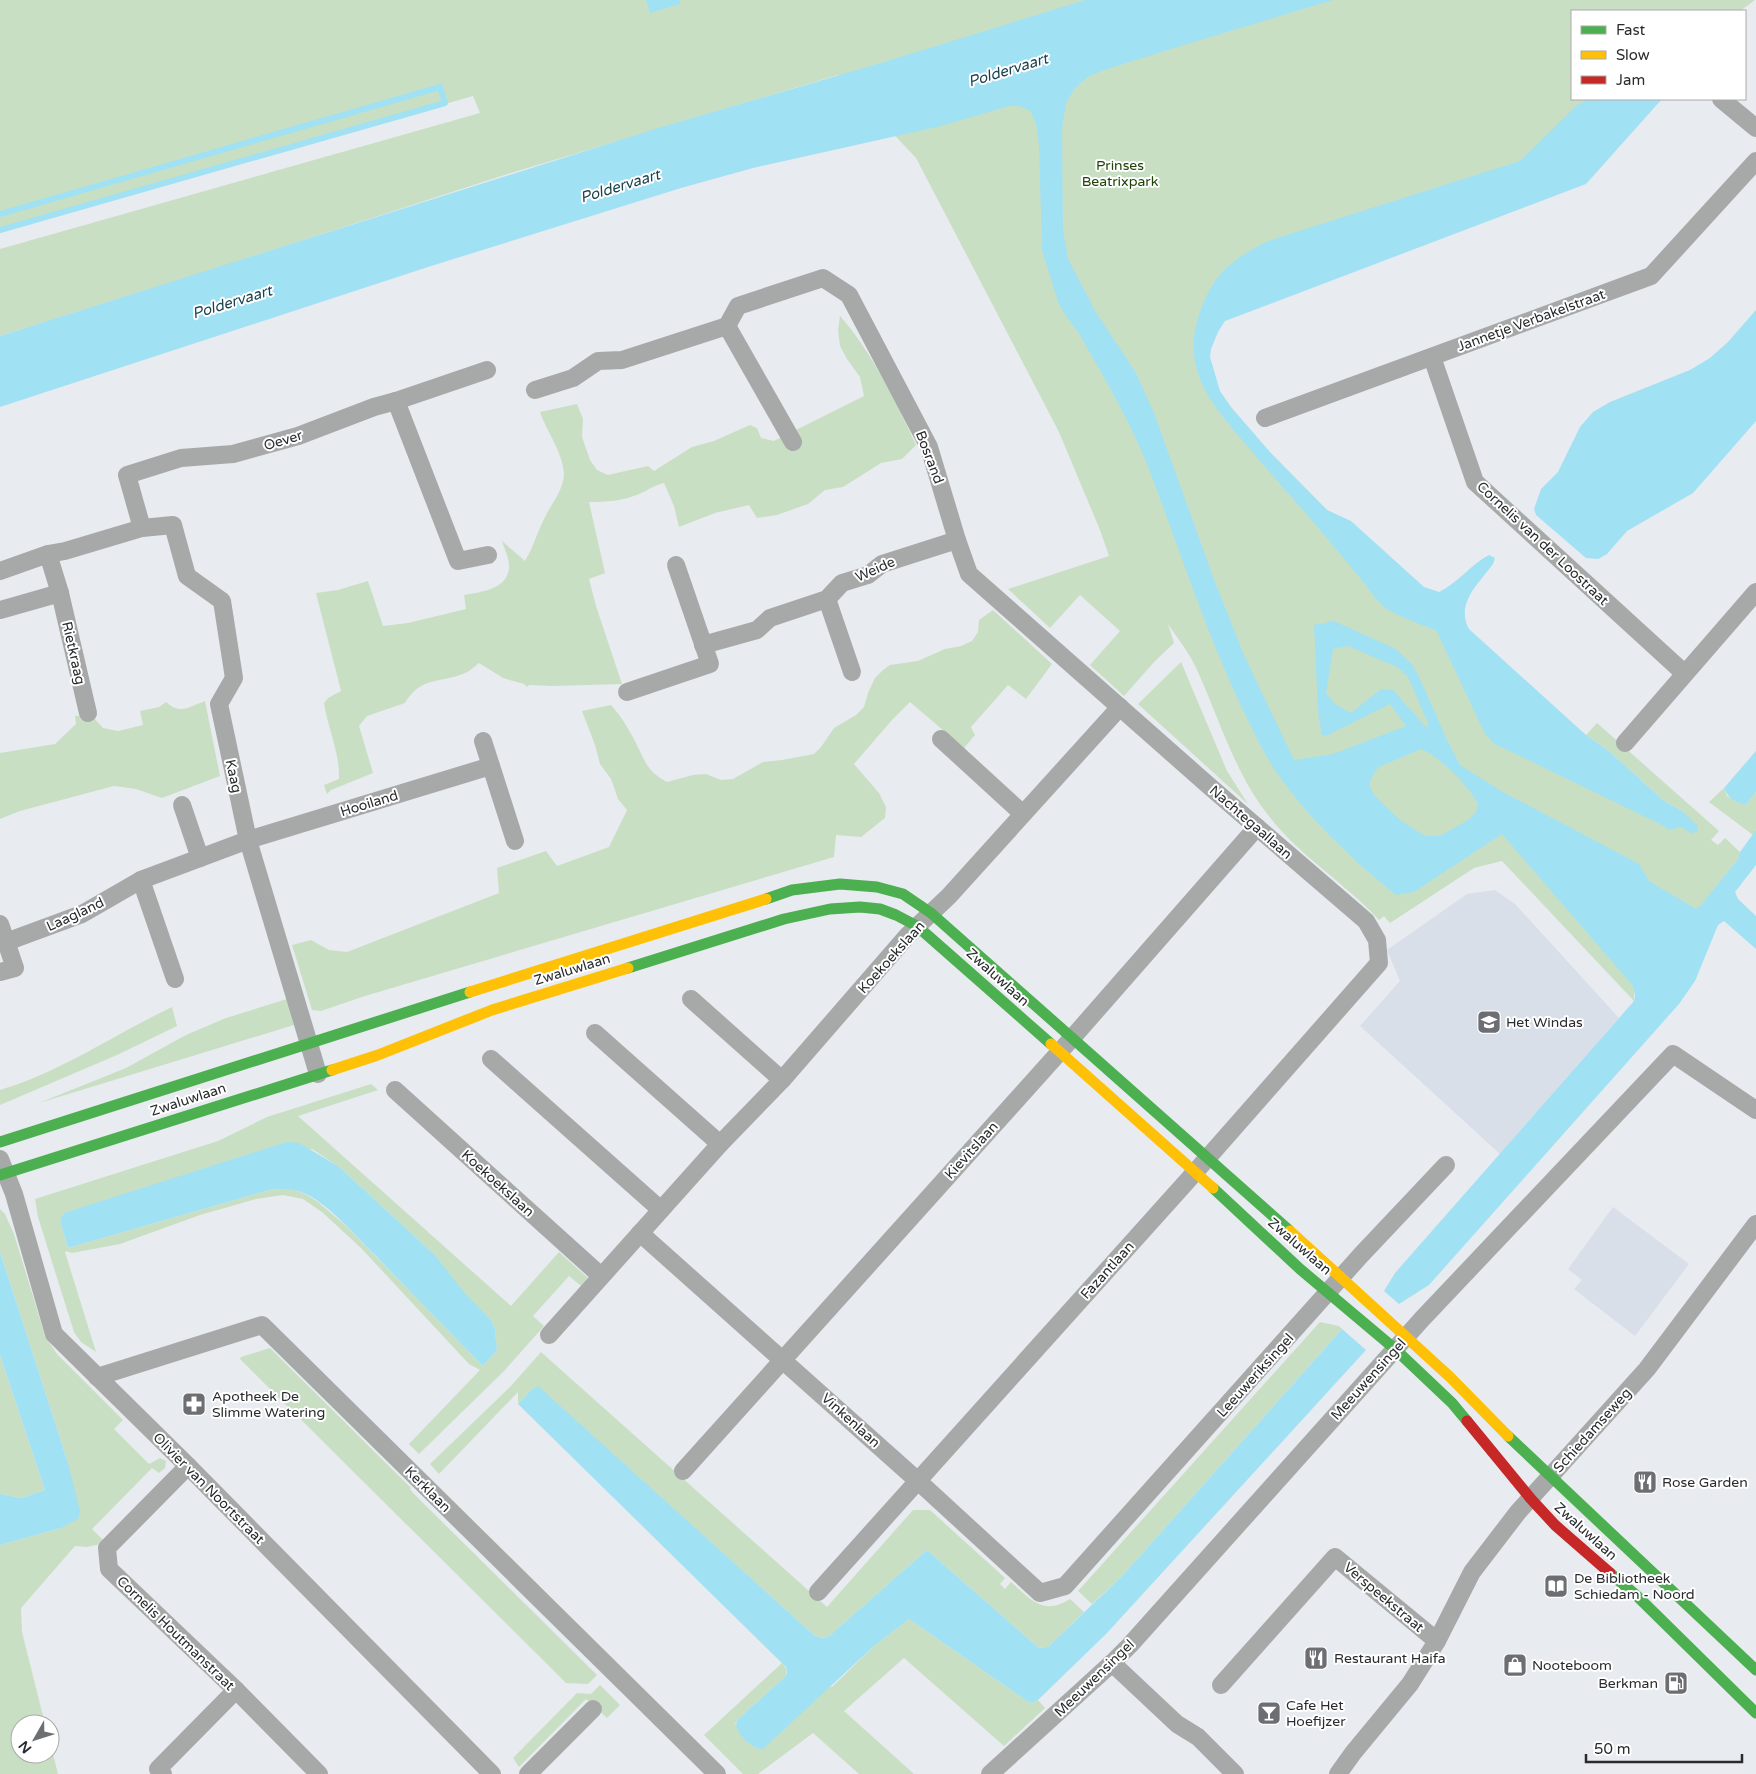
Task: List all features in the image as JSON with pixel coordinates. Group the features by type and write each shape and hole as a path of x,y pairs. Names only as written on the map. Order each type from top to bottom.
{"main road":[{"name":"Zwaluwlaan","path":"0,1142 792,890 840,884 877,887 902,894 931,913 1342,1277 1401,1343 1531,1499 1555,1525 1636,1596 1756,1712"},
{"name":"Zwaluwlaan","path":"2,1169 378,1055 492,1010 797,915 848,906 875,908 895,914 918,926 1195,1172 1300,1269 1450,1377 1496,1425 1756,1670"}],"street":[{"path":"1722,100 1756,128"},
{"name":"Jannetje Verbakelstraat","path":"1265,418 1651,276 1756,161"},
{"name":"Bosrand","path":"727,326 738,306 823,278 849,295 929,446 969,574 1120,708"},
{"path":"535,390 573,378 598,361 622,360 727,326 793,442"},
{"name":"Cornelis van der Loostraat","path":"1432,357 1475,482 1684,673"},
{"name":"Oever","path":"142,528 127,475 181,458 232,454 298,436 374,407 487,370"},
{"path":"396,401 458,561 488,554"},
{"name":"Kaag","path":"142,528 173,525 187,576 222,601 234,678 218,704 248,840 318,1074"},
{"path":"0,570 48,554 65,551 142,528"},
{"name":"Weide","path":"703,645 757,630 770,618 827,599 842,583 868,575 882,564 957,540"},
{"name":"Rietkraag","path":"48,554 60,593 88,713"},
{"path":"627,692 710,664 676,565"},
{"path":"1625,743 1756,592"},
{"path":"0,610 60,593"},
{"path":"827,599 852,672"},
{"name":"Koekoekslaan","path":"549,1335 720,1144 782,1080 908,935 931,913 1120,708"},
{"name":"Nachtegaallaan","path":"1120,708 1366,921 1377,940"},
{"path":"941,739 1023,814"},
{"path":"483,741 515,841"},
{"name":"Hooiland","path":"248,840 491,766"},
{"path":"182,805 200,858"},
{"name":"Kievitslaan","path":"683,1471 1060,1052 1257,827"},
{"name":"Laagland","path":"6,942 82,914 141,880 248,840"},
{"path":"141,880 175,979"},
{"path":"0,924 15,968 0,972"},
{"name":"Fazantlaan","path":"818,1592 1195,1172 1379,963 1377,940"},
{"path":"691,999 782,1080"},
{"path":"595,1033 720,1144"},
{"name":"Meeuwensingel","path":"990,1774 1112,1663 1401,1343 1673,1054 1756,1110"},
{"path":"491,1060 661,1210"},
{"name":"Koekoekslaan","path":"395,1090 601,1276"},
{"name":"Leeuweriksingel","path":"1065,1586 1342,1277 1446,1165"},
{"name":"Olivier van Noortstraat","path":"2,1169 14,1194 54,1334 188,1466 492,1774"},
{"name":"Schiedamseweg","path":"1437,1641 1472,1572 1518,1512 1647,1369 1756,1224"},
{"name":"Vinkenlaan","path":"640,1233 918,1481 1040,1593 1065,1586"},
{"name":"Kerklaan","path":"97,1377 262,1325 717,1774"},
{"name":"Cornelis Houtmanstraat","path":"188,1466 107,1548 109,1569 236,1690 319,1774"},
{"name":"Verspeekstraat","path":"1221,1685 1335,1557 1437,1641 1410,1684 1352,1753 1338,1774"},
{"path":"1112,1663 1176,1724 1198,1737 1235,1774"},
{"path":"163,1774 158,1769 236,1690"},
{"path":"528,1774 593,1709"}],"shaded area":[{"name":"Het Windas","path":"1495,890 1515,904 1619,1018 1500,1154 1360,1026 1400,981 1387,950 1467,894"},
{"path":"1613,1207 1689,1264 1635,1336 1574,1289 1582,1280 1568,1269"}],"green space":[{"name":"Prinses Beatrixpark","path":"0,0 1755,0 1741,10 1571,10 1571,100 1656,100 1208,323 1209,379 1238,424 1470,648 1696,828 1682,811 1663,800 1610,752 1586,735 1597,723 1719,831 1711,840 1718,845 1725,838 1740,852 1738,859 1634,991 1634,1001 1502,861 1474,868 1390,923 1384,916 1379,920 1280,830 1256,799 1237,764 1195,666 1168,624 1174,643 1124,696 1090,665 1120,631 1080,595 1050,628 1008,589 1109,556 1059,432 916,158 838,75 511,173 0,336 0,249 480,113 473,96 0,231"},
{"path":"840,316 873,361 916,445 902,459 881,463 843,487 825,490 808,504 777,515 757,518 749,505 715,513 679,527 674,506 664,483 621,500 589,502 605,573 589,579 622,684 529,685 527,687 524,684 503,678 479,663 463,674 424,685 417,689 405,703 367,716 359,726 373,773 331,790 327,794 324,785 339,779 339,769 324,703 328,698 341,691 316,593 338,590 368,581 383,626 408,623 466,609 464,595 498,586 507,576 509,563 502,541 525,561 562,485 563,465 540,412 577,404 583,419 582,437 590,460 597,470 608,475 648,466 654,471 692,447 714,441 750,425 757,428 761,438 774,441 864,396 860,377 840,346 838,330"},
{"path":"993,610 1052,664 1026,699 1008,685 971,727 975,735 964,748 910,702 854,764 879,793 886,807 885,818 861,837 836,835 834,857 365,996 321,1011 312,1010 292,945 311,940 329,950 347,952 499,893 497,868 546,851 557,866 609,847 627,810 618,799 611,779 600,764 582,711 611,705 627,727 647,765 655,774 667,782 693,775 706,774 721,780 733,779 763,762 814,754 834,728 856,715 864,707 875,678 883,670 890,665 918,661 945,649 961,646 972,641 978,632 979,620"},
{"path":"1181,662 1227,771 1248,804 1138,704"},
{"path":"205,701 220,776 162,798 136,789 114,786 20,811 0,819 0,753 55,744 76,724 75,716 91,715 103,728 118,731 143,725 140,711 159,707 166,702 176,708 185,709"},
{"path":"1724,788 1727,796 1745,805 1756,792 1756,830 1753,835 1709,802"},
{"path":"287,999 294,1025 39,1103 126,1068 186,1035 226,1018"},
{"path":"172,1007 177,1026 117,1055 0,1105 0,1090 66,1063"},
{"path":"371,1084 378,1090 298,1116 511,1306 559,1252 588,1278 581,1286 569,1276 533,1316 544,1326 504,1371 419,1454 409,1444 480,1370 469,1364 361,1248 322,1212 303,1199 283,1195 256,1199 200,1215 120,1244 72,1253 66,1251 96,1352 81,1342 74,1332 38,1217 35,1199 218,1141 267,1117","holes":["312,1149 338,1166 435,1255 462,1291 492,1321 497,1350 483,1366 345,1225 318,1202 293,1189 269,1190 68,1248 60,1221"]},
{"path":"0,1209 5,1214 14,1234 45,1336 57,1354 123,1420 114,1429 149,1464 160,1458 166,1461 165,1468 159,1473 152,1468 92,1529 103,1540 100,1544 87,1547 75,1546 21,1608 22,1632 42,1714 10,1714 10,1764 56,1764 58,1774 0,1774 0,1545 61,1528 68,1463 0,1252"},
{"path":"1320,1322 1339,1326 1342,1329 1124,1574 1092,1604 1078,1591"},
{"path":"270,1348 597,1675 588,1684 566,1683 240,1359 241,1357"},
{"path":"541,1352 827,1607 913,1510 930,1510 1005,1578 1000,1584 1005,1589 1011,1582 1031,1600 1045,1606 1061,1604 1070,1599 1084,1612 1048,1647 1039,1648 927,1550 829,1636 826,1638 815,1636 538,1387 531,1390 518,1404 518,1392 439,1474 430,1464 511,1386"},
{"path":"0,1355 45,1490 21,1498 0,1494"},
{"path":"909,1619 1027,1701 1033,1703 1038,1700 1045,1708 1004,1746 904,1658 844,1711 914,1774 859,1774 813,1733 758,1774 743,1774 704,1735 782,1663 786,1669 786,1676 737,1720 735,1724 833,1686 874,1646"},
{"path":"600,1685 620,1705 607,1718 586,1699 519,1767 513,1758 577,1693 591,1694"}],"water":[{"path":"646,0 679,0 680,4 650,13"},
{"name":"Poldervaart","path":"1085,0 1333,0 1104,70 1088,77 1075,88 1066,103 1062,128 1063,229 1068,259 1097,314 1136,373 1154,413 1215,582 1244,655 1294,760 1333,754 1406,726 1390,704 1328,735 1322,736 1318,711 1314,625 1334,621 1396,649 1412,664 1460,765 1503,792 1639,864 1649,881 1696,909 1738,859 1740,852 1756,830 1756,865 1735,892 1738,899 1756,916 1756,949 1724,921 1718,925 1695,981 1679,1004 1429,1285 1399,1304 1384,1291 1395,1273 1634,1001 1633,986 1502,834 1414,892 1396,895 1333,839 1291,793 1279,776 1256,736 1223,666 1136,439 1078,332 1059,305 1042,250 1039,145 1036,123 1030,111 1020,106 1009,106 941,126 753,168 681,188 428,267 0,407 0,336 655,129 884,62","holes":["1348,646 1397,667 1408,677 1428,723 1427,728 1393,690 1381,689 1351,713 1335,704 1326,693 1333,649","1421,749 1436,758 1453,773 1468,789 1478,804 1476,812 1468,820 1440,836 1425,836 1400,820 1374,795 1369,784 1379,767"]},
{"path":"1587,100 1661,100 1586,184 1225,321 1218,332 1210,357 1220,391 1231,407 1270,452 1327,510 1351,521 1424,587 1439,592 1452,584 1482,559 1489,555 1495,558 1493,564 1470,594 1467,602 1465,620 1469,629 1586,735 1610,752 1663,800 1682,811 1698,826 1696,833 1692,834 1682,827 1669,830 1493,743 1484,732 1436,630 1394,613 1378,601 1224,418 1204,387 1197,370 1194,352 1195,333 1200,312 1206,298 1218,277 1226,268 1245,254 1268,241 1520,161 1577,105"},
{"path":"1756,310 1756,421 1693,493 1627,531 1607,554 1598,559 1586,558 1536,515 1534,509 1541,489 1558,472 1580,427 1593,412 1610,402 1690,370 1710,358 1728,342"},
{"path":"1756,751 1756,792 1745,805 1732,799 1724,788"},
{"path":"287,1142 299,1143 338,1166 435,1255 463,1291 492,1321 497,1350 483,1366 334,1214 315,1199 297,1191 269,1190 68,1248 60,1221 64,1213"},
{"path":"0,1252 68,1463 80,1511 78,1519 61,1528 0,1545 0,1494 21,1498 45,1490 0,1355"},
{"path":"1342,1329 1366,1350 1107,1633 1038,1700 1033,1703 1027,1701 909,1619 874,1646 763,1749 754,1746 744,1739 737,1729 737,1720 786,1676 786,1667 518,1404 531,1390 538,1386 815,1636 825,1638 829,1636 927,1550 1039,1648 1048,1647 1124,1574"}],"waterway":[{"path":"0,214 440,87 445,103 0,230"}],"traffic: fast":[{"path":"766,899 792,890 840,884 877,887 903,894 931,913 1290,1231"},
{"path":"628,968 784,919 830,909 860,907 880,909 917,926 1051,1044"},
{"path":"0,1142 470,992"},
{"path":"0,1175 332,1070"},
{"path":"1213,1188 1300,1269 1395,1349 1452,1403 1467,1421"},
{"path":"1508,1436 1756,1670"},
{"path":"1610,1573 1637,1596 1756,1713"}],"traffic: slow":[{"path":"470,992 766,899"},
{"path":"332,1070 378,1055 492,1010 628,968"},
{"path":"1051,1044 1213,1188"},
{"path":"1290,1231 1450,1377 1508,1436"}],"traffic: jam":[{"path":"1467,1421 1531,1499 1555,1525 1610,1573"}],"place":[{"name":"Het Windas","path":"1489,1022"},
{"name":"Apotheek De Slimme Watering","path":"194,1404"},
{"name":"Rose Garden","path":"1645,1482"},
{"name":"De Bibliotheek Schiedam - Noord","path":"1556,1586"},
{"name":"Restaurant Haifa","path":"1316,1658"},
{"name":"Nooteboom","path":"1515,1665"},
{"name":"Berkman","path":"1676,1683"},
{"name":"Cafe Het Hoefijzer","path":"1269,1713"}]}
